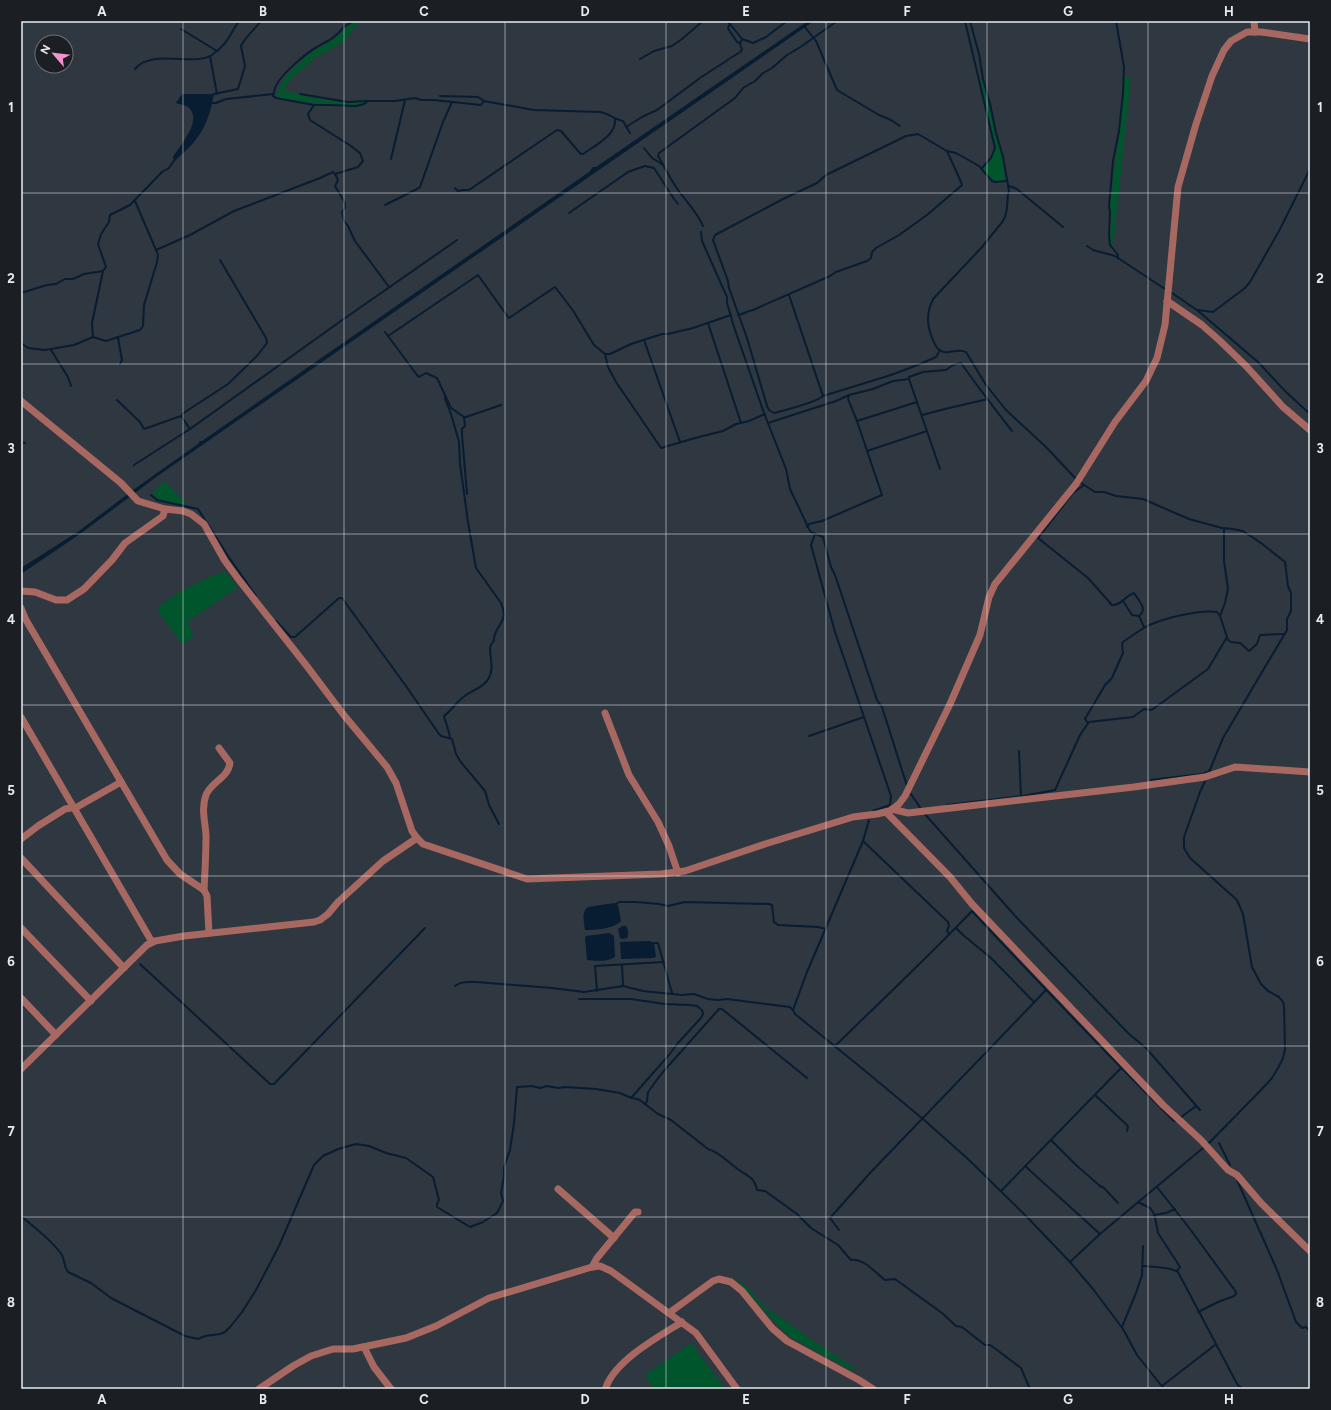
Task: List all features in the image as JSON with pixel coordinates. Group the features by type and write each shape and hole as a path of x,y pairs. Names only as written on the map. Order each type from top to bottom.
{"street":[{"path":"1254,21 1255,32"},
{"path":"889,811 899,804 905,796 953,696 980,635 989,597 995,584 1076,484 1115,422 1152,372 1161,348 1178,187 1212,76 1224,50 1231,41 1247,32 1310,39"},
{"path":"1167,301 1202,325 1219,340 1246,366 1283,407 1310,430"},
{"path":"21,401 121,483 138,500 165,509 183,511 191,514 204,524 225,561 239,580 386,767 396,783 412,830 423,844 527,879 678,873 811,829 853,817 889,811 908,813 1096,791 1205,777 1235,767 1310,772"},
{"path":"21,591 34,592 56,600 67,600 84,589 125,544 163,516 165,509"},
{"path":"21,608 26,620 167,860 180,874 204,890"},
{"path":"605,713 629,775 658,822 669,846 678,873"},
{"path":"21,717 152,942"},
{"path":"209,933 206,896 204,890 206,834 203,805 206,794 229,768 230,764 220,748"},
{"path":"21,839 65,809 77,807 121,782"},
{"path":"889,811 972,904 1163,1105 1201,1140 1228,1170 1237,1175 1261,1203 1310,1251"},
{"path":"22,1067 147,945 152,942 209,933 314,922 320,920 383,861 417,838"},
{"path":"21,858 124,968"},
{"path":"21,928 91,1001"},
{"path":"21,998 56,1035"},
{"path":"558,1189 614,1238"},
{"path":"592,1267 635,1212 638,1212"},
{"path":"259,1389 293,1366 311,1356 333,1350 364,1347 406,1338 436,1326 489,1298 592,1267 600,1266 611,1271 696,1333 737,1389"},
{"path":"669,1313 713,1281 720,1280 731,1282 742,1291 772,1328 787,1341 873,1389"},
{"path":"606,1387 608,1381 625,1361 682,1322"},
{"path":"364,1347 374,1368 391,1389"}],"green space":[{"path":"354,21 360,21 343,42 313,59 291,79 283,90 313,98 348,103 367,101 360,104 338,105 279,99 277,97 279,90 286,76 311,53 336,38"},
{"path":"1131,77 1113,247 1110,239 1110,206 1124,93 1124,78"},
{"path":"982,79 1002,157 1005,181 994,181 982,168 991,158 996,148 980,80"},
{"path":"165,481 187,505 159,499 152,493"},
{"path":"225,572 238,587 187,622 194,635 183,645 157,610 170,598 188,587"},
{"path":"732,1275 748,1288 764,1306 855,1368 853,1371 787,1335"},
{"path":"691,1343 725,1389 654,1389 645,1375"}],"water":[{"path":"808,21 814,21 159,475 80,534 21,574 21,568 79,531 133,490 198,444 200,441 589,172 593,167 596,167"},
{"path":"182,94 214,94 210,113 202,131 192,145 174,162 173,157 189,133 193,119 192,112 188,107 176,103"},
{"path":"614,903 618,905 621,921 618,924 599,929 585,930 584,911 588,907"},
{"path":"622,926 626,926 628,933 627,938 622,939 620,938 618,929"},
{"path":"609,933 614,937 615,957 612,959 598,961 587,960 586,936"},
{"path":"650,941 654,943 656,957 621,959 620,942"}],"waterway":[{"path":"135,69 142,63 152,60 194,59 212,55 225,43 239,21"},
{"path":"213,95 238,89 245,66 241,46 261,21"},
{"path":"344,21 344,27 337,34 307,54 284,74 276,85 273,96 276,98 314,105 356,106 364,104 368,101 395,101 415,98 421,100 481,105 484,101 534,110 600,112 623,121 630,133"},
{"path":"344,27 353,21"},
{"path":"640,59 654,51 672,46 703,21"},
{"path":"727,21 742,39"},
{"path":"626,127 657,110 700,78 740,52 742,50 740,44 742,39 753,43 766,37 787,21"},
{"path":"703,226 696,213 672,181 658,156 659,153 735,98 743,88 755,81 787,55 837,21"},
{"path":"965,21 995,148 991,158 982,168"},
{"path":"970,21 1003,157 1009,191 1007,210 1003,221 982,247 933,299 928,315 929,328 936,346 941,351 966,352 986,385 1006,410 1046,447 1076,479"},
{"path":"1116,21 1124,67 1119,131 1113,161 1109,206 1109,234 1110,245 1118,255 1118,258"},
{"path":"730,24 728,28 729,30 737,42 740,43"},
{"path":"804,26 816,41 837,90 900,126"},
{"path":"181,29 217,51"},
{"path":"210,56 217,94"},
{"path":"210,103 216,103 226,99 274,94"},
{"path":"300,94 348,102 367,101"},
{"path":"440,96 478,97 484,101"},
{"path":"391,159 405,100"},
{"path":"385,205 420,187 443,122 452,102"},
{"path":"103,271 92,323 93,337 106,341 140,330 143,326 144,305 157,262 158,255 156,250 190,235 234,211 333,172 335,174 358,167 363,161 360,153 310,120 308,114 314,105"},
{"path":"455,188 458,191 469,190 557,130 561,131 579,152 583,154 609,135 615,125 615,119"},
{"path":"789,295 823,396 807,404 774,413 769,410 767,406 747,338 713,240 715,235 817,183 826,175 906,136 918,134 947,151 956,153 979,166 992,181 1006,181"},
{"path":"644,148 652,158 662,164"},
{"path":"738,315 753,310 836,272 867,261 871,258 872,252 876,248 899,235 927,215 962,185 947,151"},
{"path":"21,293 47,285 56,284 65,279 73,279 84,274 103,271 106,267 98,244 101,234 109,222 110,215 130,205 162,172 169,168 175,159"},
{"path":"569,213 628,172 645,166 654,168 678,204"},
{"path":"1197,310 1213,312 1245,288 1250,282 1279,231 1310,169"},
{"path":"335,174 338,180 335,186 345,203 345,208 342,212 344,221 355,241 389,287"},
{"path":"1009,186 1017,189 1063,227"},
{"path":"135,201 156,250"},
{"path":"701,232 702,241 727,297 727,303 734,327 764,413 786,469 790,489 811,532 823,537 831,567 877,700 882,707 907,786"},
{"path":"134,465 190,429 457,240"},
{"path":"1087,246 1093,250 1115,256 1165,289"},
{"path":"182,417 182,414 228,384 257,356 267,343 266,338 220,260"},
{"path":"388,336 478,275 509,318 555,287 572,309 594,345 605,354 610,354 631,344 662,334 693,328 731,315"},
{"path":"1172,293 1197,310 1258,362 1286,392 1310,414"},
{"path":"708,323 741,423"},
{"path":"385,332 419,377 426,373 437,378 451,408 464,417 501,405"},
{"path":"21,343 28,348 45,350 74,345 93,337"},
{"path":"118,338 122,360 120,364"},
{"path":"644,340 680,442"},
{"path":"51,350 68,377 71,386"},
{"path":"823,396 891,375 920,364 936,357 940,350"},
{"path":"605,354 608,367 616,382 661,448 723,431 736,424 749,421 765,414"},
{"path":"940,469 909,377 923,372 946,370 953,365 961,363 1012,431"},
{"path":"768,423 836,401 849,395 873,389 893,381 909,379"},
{"path":"445,395 459,442 460,464 476,568 501,603 504,613 490,647 491,673 487,681 463,697 444,716 450,738"},
{"path":"807,527 809,524 822,521 882,495 848,399 849,395"},
{"path":"922,415 988,399"},
{"path":"117,400 140,422 144,429 181,416 190,429"},
{"path":"857,421 917,402"},
{"path":"464,417 465,426 462,429 462,435 467,494"},
{"path":"867,451 927,431"},
{"path":"21,442 25,443"},
{"path":"1081,483 1095,492 1104,492 1116,496 1143,499 1189,519 1222,528 1243,531 1285,562 1288,586 1291,593 1291,611 1287,619 1287,630 1223,738 1209,772"},
{"path":"1084,485 1073,493 1038,538 1088,578 1112,605 1118,604 1134,593 1143,608 1143,611 1139,616 1144,627"},
{"path":"151,495 157,500 198,509 256,596"},
{"path":"1220,616 1228,589 1224,561 1224,528"},
{"path":"815,534 811,545 835,632 891,796 890,805 873,811"},
{"path":"276,621 291,637 295,637 339,598 342,598 439,734 452,739 456,754 485,791 489,805 499,824"},
{"path":"1123,601 1132,615 1139,616"},
{"path":"1088,723 1085,719 1105,685 1112,678 1123,653 1123,642 1150,625 1169,618 1191,613 1210,611 1217,612 1220,616 1228,640 1231,642 1240,643 1249,651 1257,644 1260,635 1285,634"},
{"path":"947,805 1023,796 1055,790 1080,735 1089,722 1133,717 1144,709 1153,709 1208,669 1227,637"},
{"path":"809,736 864,717"},
{"path":"1019,751 1021,796"},
{"path":"1151,780 1202,774 1210,771"},
{"path":"1206,779 1184,837 1184,848 1190,858 1237,900 1243,914 1252,967 1261,984 1268,991 1279,997 1283,1002 1285,1049 1283,1058 1272,1078 1208,1144"},
{"path":"911,794 921,809"},
{"path":"923,812 1017,918 1129,1034 1146,1048 1200,1110"},
{"path":"793,1010 807,972 863,841 869,820"},
{"path":"863,841 948,922 949,926 947,931 949,934"},
{"path":"616,904 619,902 636,902 668,906 685,902 769,904 772,905 774,922 778,925 818,927 826,929"},
{"path":"835,1046 972,911 1097,1043 1175,1121"},
{"path":"140,964 270,1084 274,1084 425,928"},
{"path":"956,928 991,958 1034,1002"},
{"path":"654,943 658,943 672,993"},
{"path":"597,991 595,966 664,962"},
{"path":"622,965 623,985"},
{"path":"455,986 462,983 477,982 584,992 623,986 643,991 682,995 694,994 708,999 727,999 790,1007 795,1014 923,1119 968,1159 1026,1216 1070,1262 1093,1289 1123,1329 1137,1355 1164,1389"},
{"path":"839,1230 830,1218 870,1173 1046,990"},
{"path":"579,999 631,999 665,1004 697,1006 702,1010 703,1014 701,1018 631,1098"},
{"path":"645,1104 647,1101 648,1092 662,1073 719,1009 722,1009 807,1078"},
{"path":"1001,1191 1121,1068"},
{"path":"21,1216 53,1244 62,1255 68,1272 91,1283 111,1298 185,1336 198,1339 225,1332 242,1312 256,1290 279,1246 314,1165 323,1156 338,1149 356,1144 369,1146 386,1153 406,1158 433,1177 439,1200 437,1207 470,1227 483,1222 497,1213 503,1201 501,1193 504,1167 510,1150 517,1087 565,1087 596,1089 620,1093 640,1100 658,1114 671,1120 708,1149 720,1155 749,1176 755,1183 757,1190 765,1191 797,1214 811,1228 838,1245 851,1260 864,1263 885,1280 895,1279 942,1313 956,1326 962,1327 985,1345 990,1345 993,1347 1021,1368 1030,1389"},
{"path":"1095,1095 1128,1126 1127,1131"},
{"path":"1180,1118 1196,1106"},
{"path":"1051,1140 1076,1165 1104,1188 1118,1203"},
{"path":"1219,1143 1230,1165"},
{"path":"1070,1262 1100,1234 1203,1148"},
{"path":"1025,1166 1100,1234"},
{"path":"1237,1180 1277,1270 1296,1322 1302,1328 1306,1327 1310,1331"},
{"path":"1157,1187 1236,1292 1234,1296 1198,1312"},
{"path":"1138,1202 1150,1208 1153,1212 1158,1233 1180,1267 1177,1271"},
{"path":"1154,1215 1166,1213 1175,1209"},
{"path":"1122,1327 1142,1275 1143,1246"},
{"path":"1143,1266 1166,1268 1178,1272 1235,1380 1243,1389"},
{"path":"1162,1386 1215,1345"}]}
